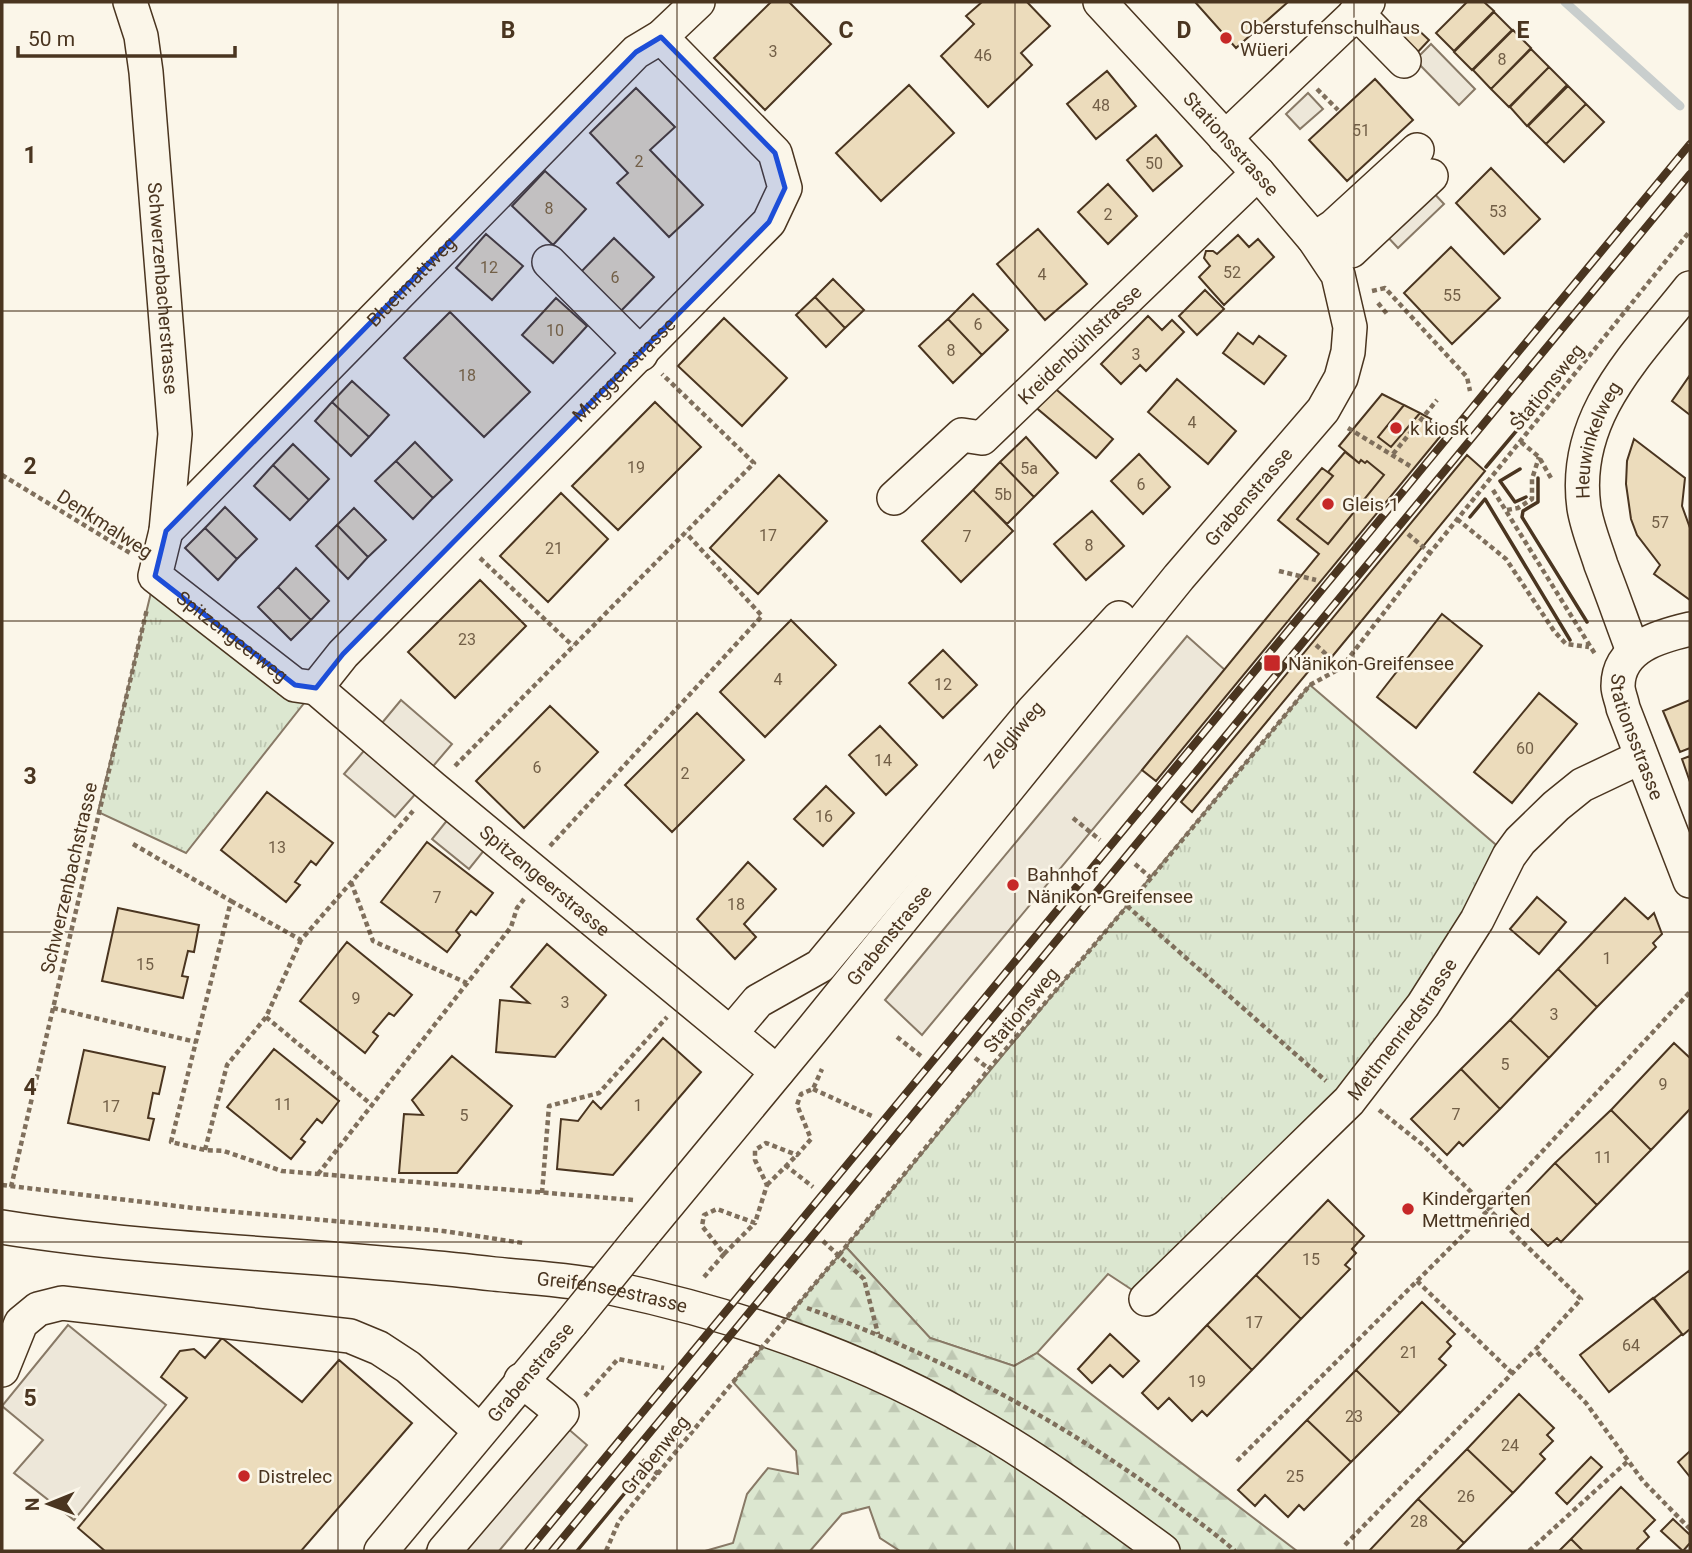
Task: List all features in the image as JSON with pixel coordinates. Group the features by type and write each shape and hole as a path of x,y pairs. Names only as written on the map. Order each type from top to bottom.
{"street":[{"name":"Schwerzenbacherstrasse","path":"130,2 141,36 146,72 175,434 166,531 155,576"},
{"name":"Bluetmattweg","path":"166,531 636,52 661,37 698,2"},
{"name":"Stationsstrasse","path":"1100,2 1258,173 1314,239 1338,275 1356,295"},
{"path":"1225,138 1362,7 1404,61"},
{"name":"Murggenstrasse","path":"316,688 343,654 769,222 785,188 775,153 661,37"},
{"path":"1314,239 1424,163 1351,251"},
{"name":"Kreidenbühlstrasse","path":"894,498 962,435 982,438 1258,173"},
{"path":"550,262 641,354"},
{"name":"Heuwinkelweg","path":"1633,651 1584,510 1584,453 1592,426 1604,401 1690,288"},
{"name":"Grabenstrasse","path":"381,1551 777,1072 1179,577 1323,410 1341,378 1348,352 1356,295"},
{"name":"Zelgliweg","path":"731,1033 758,1001 820,966 1032,712 1106,633 1244,469 1278,439 1297,442"},
{"name":"Spitzengeerweg","path":"155,576 295,685 316,688"},
{"name":"Stationsstrasse","path":"1690,629 1661,636 1633,651 1622,668 1618,686 1641,757 1690,881"},
{"name":"Spitzengeerstrasse","path":"316,688 777,1072"},
{"name":"Mettmenriedstrasse","path":"1146,1299 1353,1096 1423,1005 1477,920 1509,856 1520,841 1582,785 1641,757"},
{"name":"Greifenseestrasse","path":"2,1227 127,1243 422,1265 608,1287 695,1308 799,1342 886,1378 968,1419 1064,1479 1164,1551"},
{"path":"2,1370 21,1323 38,1308 62,1303 350,1336 379,1348 408,1367 480,1431"},
{"path":"444,1551 562,1413 521,1380"}],"path":[{"path":"1312,83 1338,110"},
{"name":"Stationsweg","path":"733,1382 989,1069 1310,685 1341,668 1457,519 1688,235"},
{"path":"1356,295 1385,288 1467,377 1470,391"},
{"path":"205,1150 227,1065 266,1017 301,940 433,788 754,463 641,354"},
{"path":"1392,454 1437,400"},
{"path":"1341,424 1410,466"},
{"path":"1507,510 1518,508 1532,499 1532,479 1539,457 1521,442"},
{"name":"Denkmalweg","path":"2,475 141,560 155,576"},
{"path":"1457,519 1506,559 1554,631 1566,644 1590,647 1493,490"},
{"path":"318,1174 510,928 536,872 762,616 685,533"},
{"path":"1408,534 1430,553"},
{"path":"458,538 573,646"},
{"path":"1279,571 1316,580"},
{"name":"Schwerzenbachstrasse","path":"11,1187 155,576"},
{"path":"1316,645 1341,668"},
{"path":"1073,818 1100,840"},
{"path":"133,844 301,940"},
{"path":"1135,864 1151,878"},
{"path":"351,882 373,941 467,983"},
{"path":"231,901 171,1143 224,1151 282,1171 668,1203"},
{"path":"1127,906 1353,1096 1423,1146 1581,1299 1513,1374 1345,1545"},
{"path":"1237,1461 1488,1210 1690,992"},
{"path":"542,1193 549,1107 599,1093 686,996"},
{"path":"53,1008 196,1042"},
{"path":"266,1017 372,1105"},
{"path":"897,1037 921,1056"},
{"path":"975,1058 989,1069"},
{"path":"704,1277 755,1223 766,1185 810,1139 797,1105 801,1094 813,1089 823,1067"},
{"path":"813,1089 872,1116"},
{"path":"766,1185 755,1160 755,1150 766,1143 797,1155"},
{"path":"785,1166 813,1187"},
{"path":"724,1254 702,1226 704,1214 718,1209 755,1223"},
{"path":"823,1241 864,1279 878,1335"},
{"path":"1417,1281 1513,1374"},
{"path":"1535,1350 1586,1403 1643,1481 1690,1529"},
{"path":"562,1413 592,1390 618,1359 664,1368"},
{"name":"Grabenweg","path":"606,1551 619,1521 733,1382"},
{"path":"642,1460 658,1474"},
{"path":"1529,1551 1629,1461"}],"highlighted area":[{"path":"661,37 775,153 785,188 769,222 343,654 316,688 295,685 155,576 166,531 636,52"}],"green space":[{"path":"155,576 316,688 186,853 98,812"},
{"path":"1310,685 1509,856 1423,1005 1146,1299 1108,1274 1037,1353 1014,1366 930,1338 846,1247"},
{"path":"846,1247 930,1338 1014,1366 1037,1353 1297,1551 900,1551 880,1538 869,1507 842,1514 810,1551 705,1551 733,1543 747,1494 768,1468 798,1474 796,1451 733,1382"}],"shaded area":[{"path":"1431,44 1475,89 1459,105 1415,60"},
{"path":"1308,93 1323,109 1300,129 1286,114"},
{"path":"1430,189 1444,204 1398,248 1384,233"},
{"name":"Bahnhof Nänikon-Greifensee","path":"1187,636 1225,670 922,1035 885,1000"},
{"path":"401,700 452,744 423,778 426,782 395,817 344,774 375,738 372,735"},
{"path":"457,808 494,838 469,869 432,839"},
{"path":"68,1325 166,1405 74,1520 14,1473 43,1440 2,1406"},
{"path":"544,1408 587,1445 499,1551 425,1551"}],"building":[{"path":"771,2 789,2 831,44 765,110 714,58"},
{"path":"982,2 1027,2 1050,26 1021,53 1032,65 988,107 941,56 974,24 966,16"},
{"path":"1195,2 1288,2 1236,48"},
{"path":"1467,2 1484,2 1494,11 1454,51 1436,33"},
{"path":"1494,12 1512,30 1472,70 1454,52"},
{"path":"1412,24 1429,40 1415,55 1398,39"},
{"path":"1513,30 1531,48 1491,89 1473,70"},
{"path":"1531,49 1549,67 1509,107 1491,89"},
{"path":"1549,67 1567,85 1527,126 1510,107"},
{"path":"1107,71 1136,106 1096,139 1067,104"},
{"path":"1375,79 1413,120 1347,181 1309,140"},
{"path":"909,85 954,133 881,201 836,153"},
{"path":"1568,86 1586,104 1546,144 1528,126"},
{"path":"636,88 675,127 650,150 703,205 669,237 617,183 628,173 590,133"},
{"path":"1586,104 1604,122 1564,162 1546,144"},
{"path":"1156,135 1182,166 1153,191 1127,160"},
{"path":"1491,168 1540,219 1504,254 1456,203"},
{"path":"545,171 586,209 553,245 512,206"},
{"path":"1108,184 1137,216 1108,244 1078,212"},
{"path":"1038,229 1087,284 1045,320 997,264"},
{"path":"486,234 523,266 492,300 456,268"},
{"path":"1238,235 1249,247 1258,239 1274,257 1224,305 1199,277 1210,266 1204,258 1206,251 1217,254"},
{"path":"614,238 654,277 617,315 577,276"},
{"path":"1451,247 1500,298 1452,344 1404,293"},
{"path":"833,279 864,310 845,328 815,297"},
{"path":"1205,290 1224,309 1197,335 1179,316"},
{"path":"973,294 1008,330 982,355 948,319"},
{"path":"815,297 845,328 826,347 796,315"},
{"path":"556,298 587,326 553,363 522,335"},
{"path":"450,312 530,392 484,437 404,358"},
{"path":"1148,316 1162,330 1172,320 1184,332 1146,371 1140,365 1121,384 1101,364"},
{"path":"724,318 787,378 742,426 678,366"},
{"path":"948,319 982,355 953,383 919,346"},
{"path":"1238,333 1253,344 1259,336 1286,356 1264,384 1223,353"},
{"path":"1690,375 1690,415 1672,401"},
{"path":"1177,379 1236,431 1208,464 1148,412"},
{"path":"352,381 389,415 369,437 332,402"},
{"path":"1050,384 1113,439 1096,458 1033,405"},
{"path":"1382,394 1404,405 1378,437 1391,447 1420,413 1431,419 1429,421 1443,433 1156,781 1142,770 1319,554 1278,520 1322,468 1333,476 1297,519 1328,544 1384,475 1367,461 1365,463 1361,460 1359,463 1339,446"},
{"path":"332,402 369,437 351,456 315,421"},
{"path":"655,402 701,447 618,530 572,486"},
{"path":"1404,405 1420,413 1391,447 1378,437"},
{"path":"1026,437 1058,473 1034,497 1000,462"},
{"path":"1634,439 1685,478 1682,506 1690,528 1690,600 1654,574 1660,565 1637,535 1631,519 1626,484 1627,461"},
{"path":"415,442 452,480 433,498 396,461"},
{"path":"293,444 329,479 309,500 273,465"},
{"path":"1345,452 1359,463 1361,460 1365,463 1367,461 1384,475 1328,544 1297,519 1333,476 1328,472"},
{"path":"1139,454 1170,487 1143,514 1111,481"},
{"path":"1467,455 1485,471 1326,664 1317,661 1192,812 1181,802"},
{"path":"396,461 433,498 413,519 375,481"},
{"path":"1000,462 1034,497 1007,524 973,490"},
{"path":"273,465 309,500 290,520 254,486"},
{"path":"779,475 827,521 758,594 710,548"},
{"path":"973,490 1013,531 961,582 922,541"},
{"path":"561,493 608,539 548,602 500,556"},
{"path":"225,507 257,539 237,559 205,528"},
{"path":"354,508 386,540 368,557 337,525"},
{"path":"1092,511 1124,546 1086,580 1054,544"},
{"path":"337,525 368,557 348,579 316,546"},
{"path":"205,528 237,559 218,580 185,548"},
{"path":"296,568 329,601 311,620 278,587"},
{"path":"480,580 526,626 455,698 408,652"},
{"path":"278,587 311,620 291,640 258,607"},
{"path":"1442,614 1482,646 1416,728 1377,697"},
{"path":"791,620 836,665 765,737 720,692"},
{"path":"943,650 977,685 943,718 909,683"},
{"path":"1539,693 1577,724 1512,803 1474,772"},
{"path":"1690,700 1690,748 1680,752 1663,711"},
{"path":"550,706 598,752 524,828 476,781"},
{"path":"697,713 744,760 672,832 625,785"},
{"path":"880,726 917,765 886,795 849,755"},
{"path":"1690,756 1690,782 1682,759"},
{"path":"826,786 854,813 823,846 794,819"},
{"path":"267,792 333,843 316,865 311,861 295,882 300,885 286,902 221,850"},
{"path":"427,842 493,893 476,915 471,911 456,931 460,935 447,952 381,902"},
{"path":"748,862 776,889 744,924 756,937 735,959 697,919"},
{"path":"1537,897 1566,922 1539,954 1510,929"},
{"path":"1625,898 1648,919 1654,913 1662,934 1653,943 1656,947 1597,1007 1558,969"},
{"path":"118,908 199,925 194,952 188,951 182,976 188,977 183,998 102,981"},
{"path":"347,942 412,995 394,1016 389,1013 373,1032 378,1036 365,1053 300,1001"},
{"path":"547,944 606,995 555,1057 496,1052 500,1000 529,1003 511,987"},
{"path":"1558,969 1597,1007 1549,1058 1510,1020"},
{"path":"1510,1020 1549,1058 1500,1109 1461,1069"},
{"path":"663,1038 701,1072 613,1175 557,1169 561,1119 578,1121 593,1101 601,1109"},
{"path":"1674,1043 1690,1058 1690,1109 1651,1150 1611,1110"},
{"path":"274,1049 339,1101 322,1123 317,1119 301,1139 305,1142 291,1159 227,1107"},
{"path":"84,1050 165,1067 159,1094 153,1093 148,1118 154,1119 149,1140 68,1123"},
{"path":"452,1056 512,1106 457,1173 399,1173 404,1114 423,1115 412,1100"},
{"path":"1461,1069 1500,1109 1463,1146 1459,1142 1447,1155 1411,1119"},
{"path":"1611,1110 1651,1150 1597,1205 1555,1163"},
{"path":"1555,1163 1597,1205 1561,1242 1557,1238 1548,1246 1511,1209"},
{"path":"1328,1200 1364,1236 1352,1249 1356,1253 1345,1265 1350,1269 1301,1319 1256,1275"},
{"path":"1690,1270 1690,1329 1683,1335 1654,1298"},
{"path":"1256,1275 1301,1319 1252,1370 1207,1325"},
{"path":"1653,1298 1682,1334 1609,1392 1580,1355"},
{"path":"1422,1302 1455,1334 1447,1342 1451,1346 1439,1359 1446,1365 1400,1413 1356,1370"},
{"path":"1207,1325 1252,1370 1207,1416 1202,1411 1192,1421 1169,1398 1158,1409 1142,1393"},
{"path":"1110,1334 1139,1361 1123,1377 1110,1365 1092,1383 1078,1369"},
{"name":"Distrelec","path":"222,1338 302,1402 339,1360 412,1423 301,1551 105,1551 78,1528 187,1398 161,1377 180,1351 194,1349 205,1358"},
{"path":"1356,1370 1400,1413 1351,1462 1307,1420"},
{"path":"1519,1394 1554,1428 1547,1435 1553,1441 1540,1454 1545,1459 1513,1493 1467,1449"},
{"path":"1307,1420 1351,1462 1304,1510 1299,1505 1288,1517 1265,1495 1255,1506 1238,1490"},
{"path":"1467,1449 1513,1493 1464,1543 1418,1499"},
{"path":"1690,1451 1690,1477 1678,1462"},
{"path":"1591,1457 1602,1467 1567,1504 1556,1493"},
{"path":"1621,1487 1655,1520 1644,1531 1649,1537 1637,1549 1640,1551 1583,1551 1571,1539"},
{"path":"1418,1499 1464,1543 1456,1551 1369,1551"},
{"path":"1673,1519 1690,1535 1690,1543 1683,1551 1661,1531"},
{"path":"1571,1539 1583,1551 1559,1551"}],"waterway":[{"path":"1565,2 1680,106"}],"railway":[{"path":"528,1551 1690,144"},
{"path":"552,1551 1690,174"}],"wall":[{"path":"1486,467 1523,423 1512,413"},
{"path":"1520,469 1500,481 1515,502 1526,497"},
{"path":"1538,478 1538,502 1523,511 1522,517 1587,622"},
{"path":"1470,517 1485,499 1570,640"},
{"path":"577,1551 634,1482"}],"place":[{"name":"Oberstufenschulhaus Wüeri","path":"1226,38"},
{"name":"k kiosk","path":"1396,428"},
{"name":"Gleis 1","path":"1328,504"},
{"name":"Nänikon-Greifensee","path":"1272,663"},
{"name":"Bahnhof Nänikon-Greifensee","path":"1013,885"},
{"name":"Kindergarten Mettmenried","path":"1408,1209"},
{"name":"Distrelec","path":"244,1476"}]}
